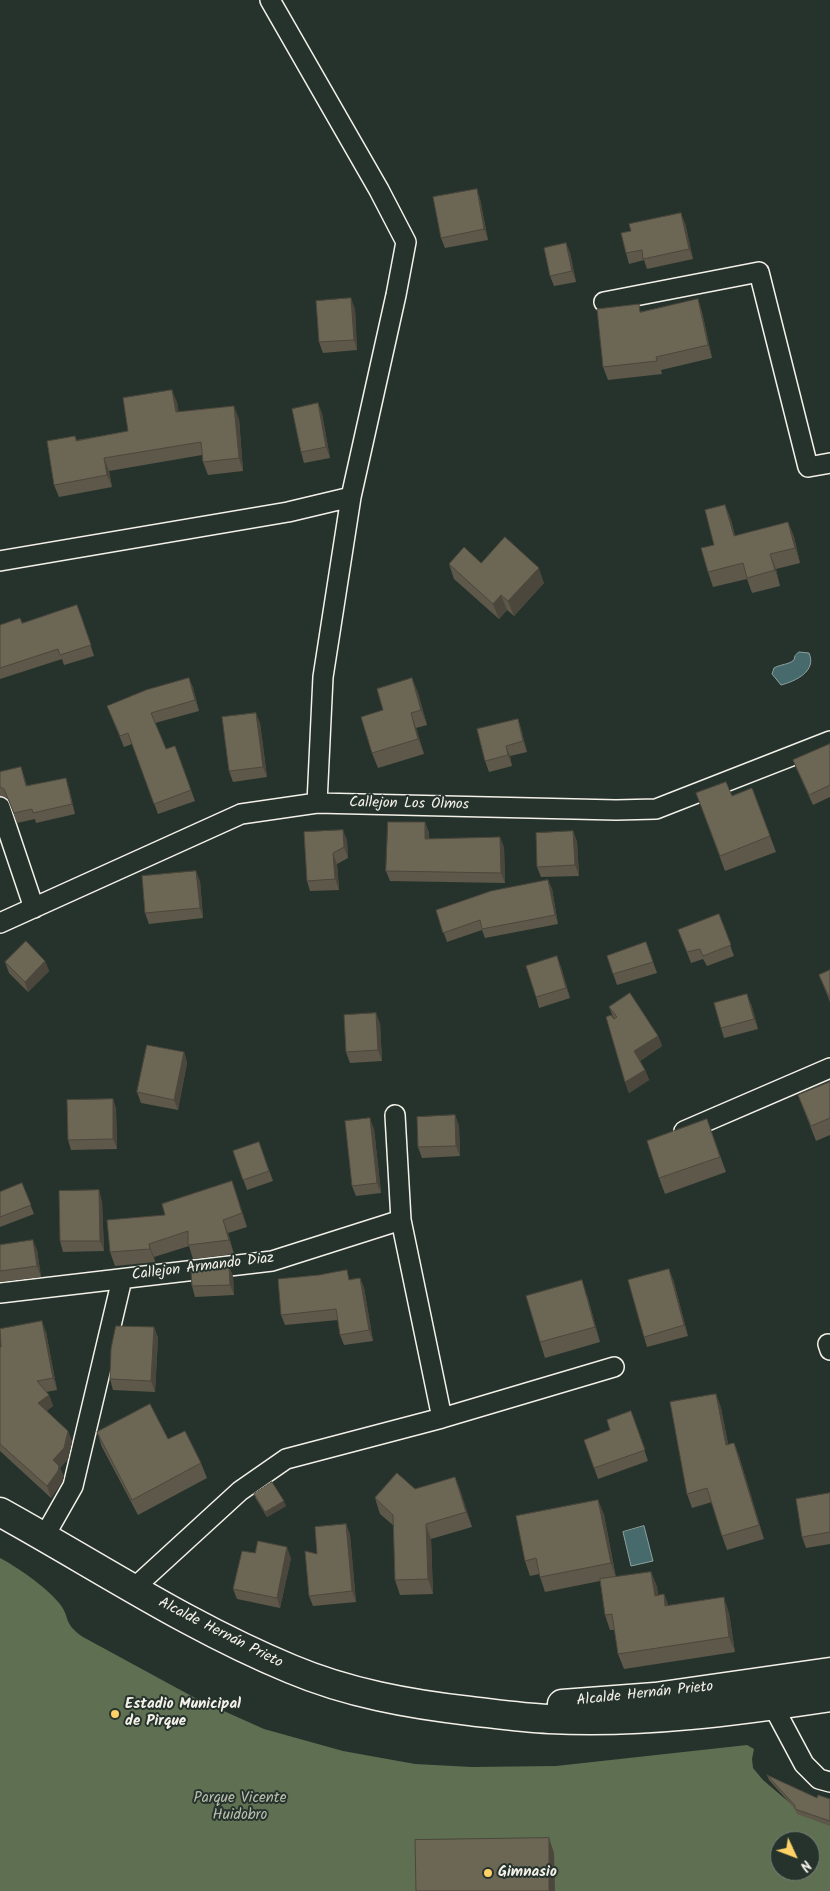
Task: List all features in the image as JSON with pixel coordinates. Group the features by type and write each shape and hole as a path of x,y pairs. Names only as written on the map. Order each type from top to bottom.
{"main road":[{"name":"Alcalde Hernán Prieto","path":"0,1512 202,1627 258,1655 328,1683 371,1695 415,1704 548,1719 603,1720 684,1716 769,1693 830,1672"},
{"name":"Alcalde Hernán Prieto","path":"769,1693 830,1697"}],"street":[{"path":"270,0 379,190 406,242 351,497 323,677 317,803"},
{"path":"604,302 759,272 808,467 830,463"},
{"path":"0,561 288,512 351,497"},
{"name":"Callejon Los Olmos","path":"0,923 240,814 317,803 616,810 656,809 830,740"},
{"path":"0,807 34,908"},
{"path":"669,1137 830,1068"},
{"path":"395,1115 401,1220 442,1418"},
{"name":"Callejon Armando Diaz","path":"0,1293 272,1261 401,1220"},
{"path":"44,1537 73,1486 122,1279"},
{"path":"134,1588 240,1491 286,1459 442,1418 614,1367"},
{"path":"769,1693 804,1764 819,1779 830,1782"}],"green space":[{"name":"Estadio Municipal de Pirque","path":"0,1558 31,1577 46,1590 63,1608 72,1628 83,1637 197,1699 264,1729 343,1751 415,1764 472,1767 556,1766 747,1745 754,1749 753,1768 763,1780 790,1803 830,1822 830,1891 0,1891"}],"water":[{"path":"799,652 809,653 811,659 808,670 799,678 781,685 772,674 774,668 792,662"},
{"path":"644,1526 653,1561 631,1566 623,1532"}],"building":[{"path":"477,189 484,229 441,238 433,197"},
{"path":"681,213 689,249 643,259 642,250 626,253 621,233 631,231 629,224"},
{"path":"566,243 572,271 550,276 544,248"},
{"path":"351,298 354,340 319,342 316,301"},
{"path":"698,299 708,345 656,357 657,361 603,367 597,309 639,304 640,312"},
{"path":"172,390 176,412 234,406 239,458 203,462 201,442 104,458 107,475 54,485 47,441 75,436 76,441 128,431 123,398"},
{"path":"318,403 326,447 301,452 292,409"},
{"path":"725,505 734,536 788,522 795,548 770,554 775,570 747,578 743,563 708,572 701,548 714,545 705,510"},
{"path":"505,537 539,568 508,601 501,595 493,604 449,564 464,547 481,563"},
{"path":"77,605 91,645 60,655 58,649 0,668 0,625 20,618 22,623"},
{"path":"189,678 195,700 151,713 166,749 175,746 191,790 154,804 128,733 120,736 107,706 146,690"},
{"path":"412,678 421,710 411,713 418,739 372,753 361,717 383,710 377,689"},
{"path":"256,713 263,767 229,771 222,717"},
{"path":"518,719 523,741 506,746 508,755 485,761 477,729"},
{"path":"830,744 830,785 809,795 793,760"},
{"path":"21,767 26,786 66,778 72,804 33,813 32,809 14,813 4,789 0,787 0,772"},
{"path":"726,782 732,796 752,788 770,836 720,856 696,793"},
{"path":"388,822 425,822 425,839 500,837 501,873 386,871"},
{"path":"343,830 344,847 333,853 335,879 307,881 304,832"},
{"path":"573,831 575,865 537,867 536,833"},
{"path":"196,871 200,908 145,913 142,876"},
{"path":"548,880 555,915 482,929 480,920 443,933 436,910 491,891"},
{"path":"719,914 731,945 703,956 700,949 687,952 678,930"},
{"path":"26,941 45,961 25,982 5,962"},
{"path":"646,942 653,962 613,974 607,956"},
{"path":"557,956 566,988 536,997 526,966"},
{"path":"830,970 830,999 819,975"},
{"path":"630,993 658,1036 634,1051 645,1070 625,1082 606,1017 611,1015 614,1019 617,1017 609,1007"},
{"path":"747,994 754,1019 721,1028 714,1003"},
{"path":"376,1013 378,1050 346,1052 344,1015"},
{"path":"147,1045 184,1052 174,1100 137,1092"},
{"path":"830,1082 830,1118 811,1126 798,1095"},
{"path":"113,1099 113,1139 68,1140 67,1100"},
{"path":"455,1115 456,1146 418,1147 417,1117"},
{"path":"370,1118 377,1183 352,1186 345,1121"},
{"path":"707,1119 720,1157 659,1178 647,1141"},
{"path":"259,1142 269,1171 243,1180 233,1151"},
{"path":"232,1181 242,1213 223,1220 229,1240 188,1245 188,1231 149,1244 150,1249 110,1252 107,1220 165,1215 162,1204"},
{"path":"22,1183 31,1205 0,1217 0,1192"},
{"path":"99,1190 100,1241 60,1241 59,1191"},
{"path":"33,1240 37,1266 0,1271 0,1245"},
{"path":"229,1266 230,1285 192,1286 191,1271"},
{"path":"669,1269 684,1325 644,1337 628,1280"},
{"path":"347,1270 349,1280 360,1278 369,1330 340,1335 336,1309 281,1315 278,1279"},
{"path":"582,1280 595,1327 540,1342 526,1296"},
{"path":"42,1321 53,1378 37,1381 49,1395 38,1403 68,1431 64,1448 53,1460 59,1466 58,1471 47,1486 0,1444 0,1329"},
{"path":"116,1326 154,1327 151,1381 110,1379 111,1349"},
{"path":"716,1394 726,1445 734,1443 759,1525 722,1536 707,1488 687,1494 670,1402"},
{"path":"150,1404 168,1439 185,1431 201,1463 132,1500 97,1432"},
{"path":"631,1411 645,1450 594,1468 584,1440 610,1430 607,1420"},
{"path":"397,1473 415,1489 455,1477 466,1512 426,1524 428,1579 395,1580 393,1515 375,1498"},
{"path":"272,1482 284,1501 265,1512 254,1494"},
{"path":"830,1493 830,1532 802,1537 796,1499"},
{"path":"598,1500 611,1563 540,1577 536,1558 525,1561 516,1516"},
{"path":"346,1524 352,1591 309,1596 305,1551 317,1554 315,1527"},
{"path":"258,1541 287,1547 277,1598 233,1589 242,1551 255,1553"},
{"path":"651,1572 655,1596 664,1594 665,1606 724,1597 729,1637 618,1654 612,1614 605,1615 600,1579"},
{"path":"767,1775 817,1798 818,1795 830,1799 830,1821 795,1809 795,1806"},
{"name":"Gimnasio","path":"549,1838 549,1891 416,1891 415,1840"}],"place":[{"name":"Estadio Municipal de Pirque","path":"115,1714"},
{"name":"Gimnasio","path":"488,1873"}],"park label":[{"name":"Parque Vicente Huidobro","path":"240,1808"}]}
